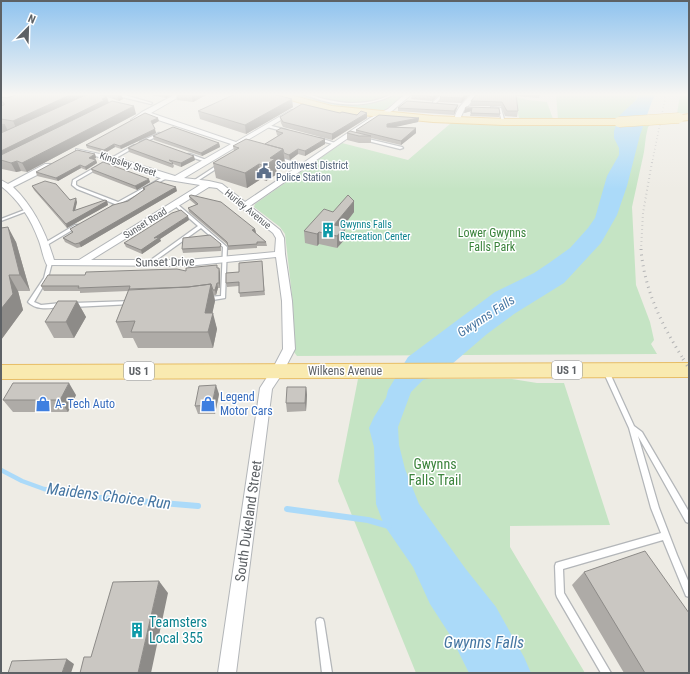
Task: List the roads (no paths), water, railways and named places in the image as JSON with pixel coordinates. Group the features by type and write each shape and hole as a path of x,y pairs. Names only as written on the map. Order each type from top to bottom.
{"main road":[{"name":"Wilkens Avenue","path":"1,372 689,370"}],"street":[{"path":"172,125 236,144"},
{"path":"245,206 336,144 353,136 365,125"},
{"path":"178,178 268,126"},
{"name":"Kingsley Street","path":"78,150 112,158 166,176 178,178"},
{"path":"50,263 45,244 35,221 28,210 5,185 57,161"},
{"name":"Hurley Avenue","path":"178,178 219,186 276,232 280,238 280,254 287,301 290,349 278,372"},
{"name":"Sunset Road","path":"81,262 209,184"},
{"name":"Sunset Drive","path":"50,263 187,263 280,254"},
{"name":"South Dukeland Street","path":"227,673 266,388 278,372"}],"lane":[{"path":"268,126 290,132"},
{"path":"118,204 78,188 74,185 74,181 112,158 166,131"},
{"path":"313,138 336,144"},
{"path":"364,139 401,148"},
{"path":"147,140 153,142"},
{"path":"187,154 207,161"},
{"path":"276,158 304,166"},
{"path":"195,181 222,164"},
{"path":"111,208 166,176"},
{"path":"175,204 225,247 223,297 201,300"},
{"path":"1,220 28,210"},
{"path":"45,244 84,222"},
{"path":"150,262 201,226"},
{"path":"50,263 46,278 31,302 34,305 140,302"},
{"path":"606,370 632,428 655,508 689,593"},
{"path":"632,428 640,434 689,519"},
{"path":"606,673 560,594 560,566 665,536"},
{"path":"320,622 327,673"}],"water":[{"name":"Gwynns Falls","path":"616,125 643,125 627,186 617,215 601,243 564,283 514,314 487,334 438,376 423,380 411,392 398,427 399,445 405,469 419,504 465,568 496,607 524,657 531,673 469,673 450,635 430,604 413,567 384,525 376,504 374,447 369,428 386,398 388,390 408,357 495,292 534,273 570,248 588,228 595,218 607,176 619,155 619,148 614,138"}],"waterway":[{"name":"Maidens Choice Run","path":"1,470 22,481 44,489 109,499"},
{"name":"Maidens Choice Run","path":"102,498 109,499"},
{"name":"Maidens Choice Run","path":"109,499 198,506"},
{"name":"Maidens Choice Run","path":"287,509 368,520 389,526"}],"railway":[{"path":"652,163 660,125"},
{"path":"641,249 643,213 652,162"},
{"path":"641,249 646,278 655,307 668,334 684,360"},
{"path":"683,359 689,368"}],"place":[{"name":"Southwest District Police Station","path":"264,171"},
{"name":"Gwynns Falls Recreation Center","path":"328,230"},
{"name":"A- Tech Auto","path":"43,404"},
{"name":"Legend Motor Cars","path":"208,404"},
{"name":"Teamsters Local 355","path":"137,630"}],"park label":[{"name":"Lower Gwynns Falls Park","path":"492,240"},
{"name":"Gwynns Falls Trail","path":"435,472"}]}
